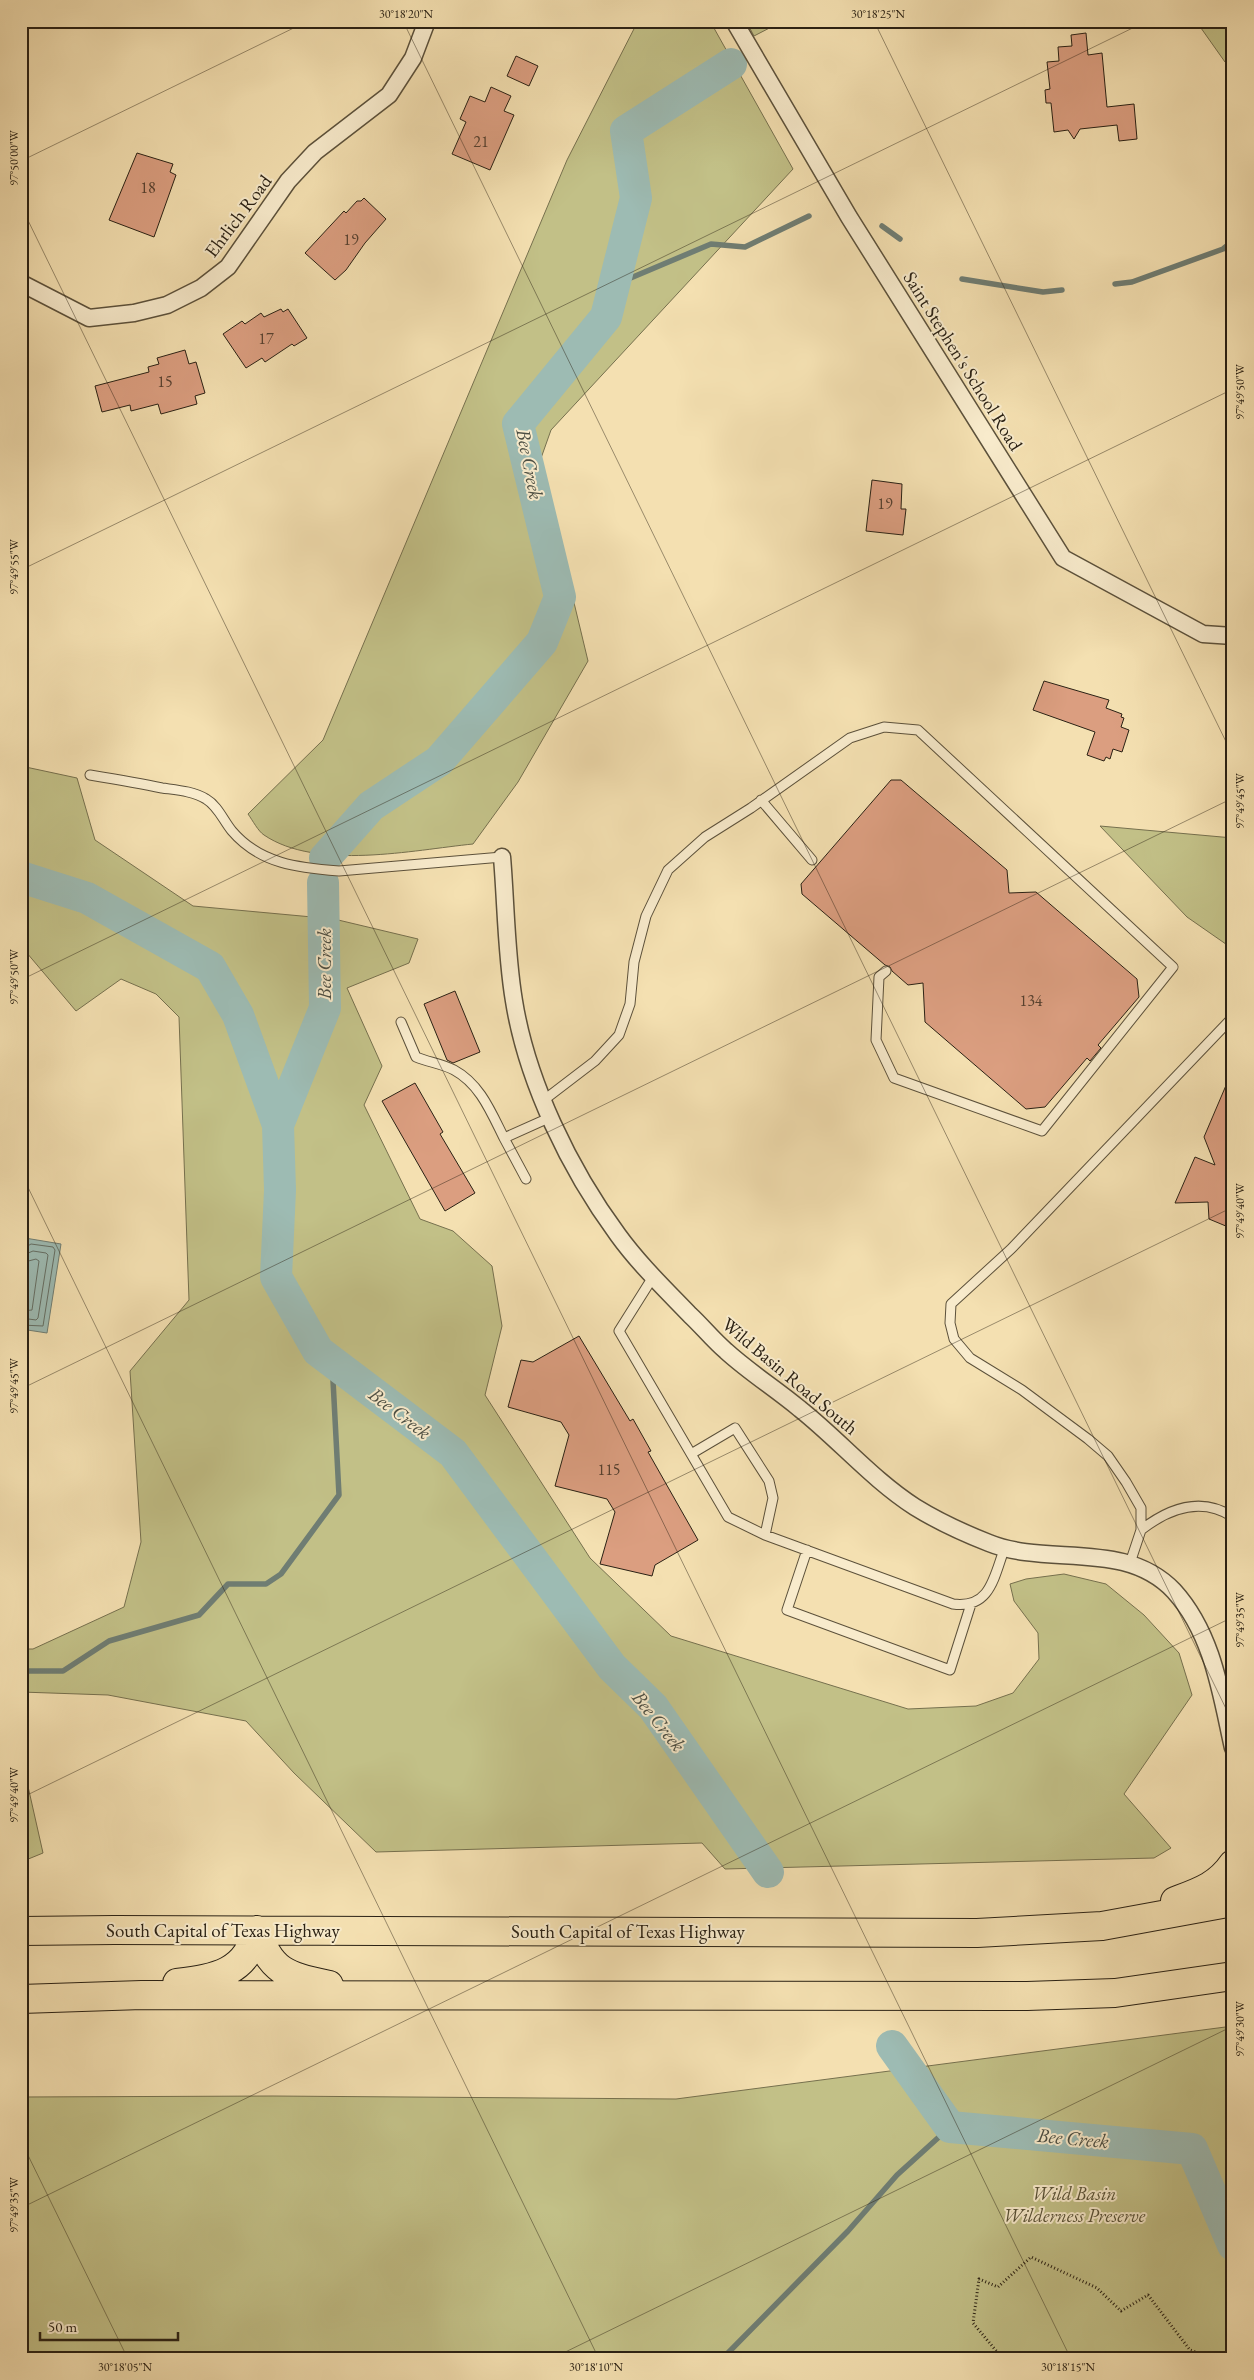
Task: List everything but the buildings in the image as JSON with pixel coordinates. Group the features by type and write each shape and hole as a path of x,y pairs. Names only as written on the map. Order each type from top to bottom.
{"highway":[{"path":"1102,1926 1196,1894 1223,1878 1233,1864"},
{"name":"South Capital of Texas Highway","path":"21,1931 977,1933 1102,1926 1233,1902"},
{"path":"257,1930 270,1959 284,1973 293,1977 384,1996"},
{"path":"76,1997 193,1981 217,1975 236,1966 247,1956 257,1930"},
{"path":"21,1999 76,1997 384,1996 1027,1996 1115,1993 1233,1976"}],"street":[{"name":"Ehrlich Road","path":"21,283 89,318 134,313 167,305 201,288 228,267 288,181 315,152 389,95 413,58 427,21"},
{"name":"Saint Stephen's School Road","path":"734,21 849,217 1063,558 1202,634 1233,636"},
{"name":"Wild Basin Road South","path":"502,857 514,1002 530,1064 551,1117 596,1202 620,1238 653,1277 726,1351 802,1411 866,1468 915,1507 991,1544 1038,1553 1090,1556 1130,1563 1153,1574 1174,1591 1200,1628 1214,1665 1233,1748"}],"lane":[{"path":"544,1100 595,1062 619,1035 630,1004 634,962 646,916 668,870 704,837 762,800 850,738 884,727 918,730 1174,967 1042,1131 894,1078 876,1040 879,977 886,971"},
{"path":"90,775 187,792 205,798 215,806 233,831 247,845 264,857 286,864 312,869 339,870 502,857"},
{"path":"762,800 812,860"},
{"path":"1130,1563 1141,1530 1141,1508 1108,1456 1022,1390 970,1358 954,1338 950,1324 950,1304 1011,1248 1233,1017"},
{"path":"401,1022 416,1057 452,1069 472,1082 488,1106 526,1179"},
{"path":"504,1138 551,1117"},
{"path":"653,1277 619,1331 728,1517 765,1535 952,1604 971,1604 988,1594 1005,1547"},
{"path":"691,1454 735,1428 769,1481 773,1498 765,1535"},
{"path":"1141,1530 1160,1515 1184,1508 1206,1506 1233,1517"},
{"path":"807,1550 787,1610 950,1670 971,1604"}],"path":[{"path":"1003,2359 973,2323 979,2279 998,2287 1031,2257 1097,2288 1121,2311 1148,2295 1190,2350 1215,2359"}],"green space":[{"path":"638,21 710,21 793,169 551,430 540,461 588,661 518,782 473,844 366,855 338,855 311,852 286,846 264,835 248,814 323,740 567,160"},
{"path":"746,21 783,21 754,36"},
{"path":"1196,21 1233,21 1233,61 1225,62"},
{"path":"21,766 77,778 95,840 193,906 334,919 418,939 409,963 347,988 382,1066 364,1105 420,1219 453,1231 492,1266 502,1326 485,1395 590,1558 671,1636 908,1709 976,1706 1013,1693 1039,1659 1038,1633 1014,1601 1010,1584 1026,1579 1064,1574 1106,1584 1144,1615 1179,1653 1192,1695 1124,1794 1171,1848 1154,1858 725,1869 702,1843 376,1852 294,1773 246,1721 108,1695 21,1692 21,1649 33,1649 124,1607 141,1542 130,1371 189,1300 179,1017 156,994 121,979 76,1011 21,946"},
{"path":"1100,826 1233,838 1233,949 1187,917"},
{"path":"21,1770 25,1773 43,1853 21,1862"},
{"name":"Wild Basin Wilderness Preserve","path":"1233,2026 1233,2359 21,2359 21,2097 273,2096 676,2099"}],"water":[{"path":"25,1238 61,1244 47,1333 21,1329 21,1260"}],"waterway":[{"name":"Bee Creek","path":"325,858 371,806 439,761 542,642 560,597 518,424 606,317 636,198 626,131 731,64"},
{"path":"614,285 711,244 745,247 809,216"},
{"path":"882,226 900,239"},
{"path":"1115,284 1132,282 1223,249 1233,241"},
{"path":"962,279 1043,292 1062,290"},
{"path":"21,877 87,898 210,967 238,1015 278,1125"},
{"name":"Bee Creek","path":"323,883 325,1008 278,1125 280,1190 276,1277 318,1351 453,1453 612,1667 653,1707 768,1872"},
{"path":"21,1671 63,1671 109,1641 199,1615 228,1584 266,1584 281,1574 339,1495 332,1361"},
{"name":"Bee Creek","path":"892,2046 950,2127 1192,2149 1233,2245"},
{"path":"722,2359 848,2231 897,2175 950,2127"}]}
